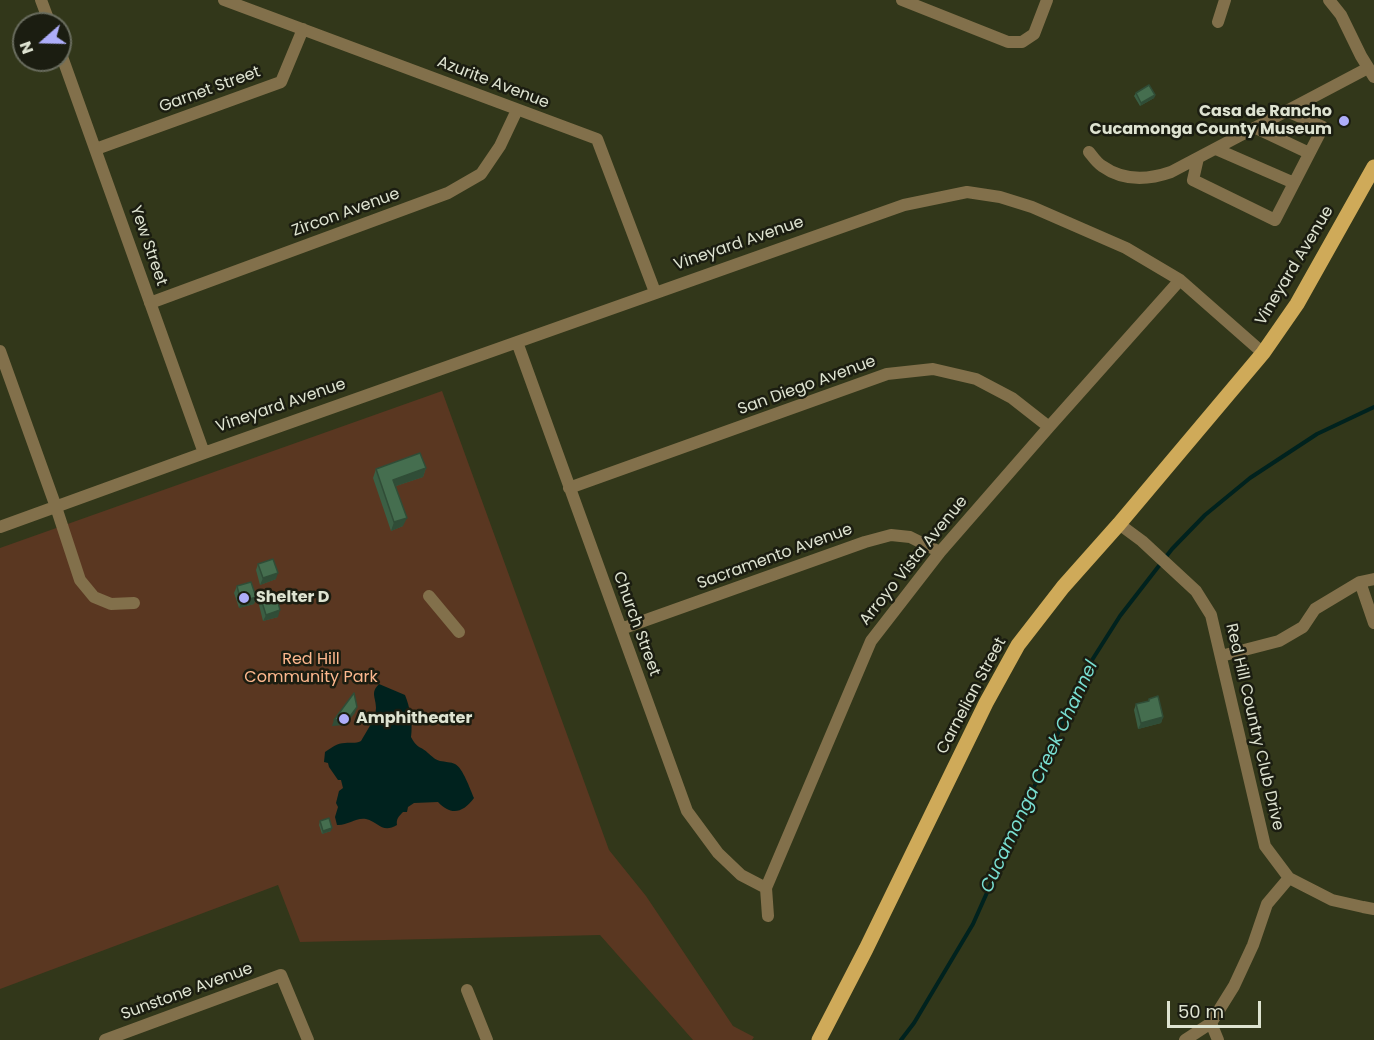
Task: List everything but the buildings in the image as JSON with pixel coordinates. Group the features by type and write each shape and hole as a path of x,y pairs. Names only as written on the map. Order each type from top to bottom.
{"main road":[{"name":"Vineyard Avenue","path":"1263,353 1297,304 1374,167"},
{"name":"Carnelian Street","path":"819,1040 986,703 1018,645 1063,587 1263,353"}],"street":[{"name":"Azurite Avenue","path":"224,0 597,139 655,292"},
{"path":"902,0 1008,42 1022,42 1034,34 1047,0"},
{"path":"1218,22 1226,0"},
{"path":"1089,153 1102,166 1127,178 1155,177 1171,172 1287,111 1371,72 1341,15 1329,0"},
{"name":"Garnet Street","path":"96,149 281,82 303,29"},
{"name":"Yew Street","path":"68,72 204,453"},
{"name":"Zircon Avenue","path":"150,303 448,194 481,174 500,146 518,110"},
{"path":"1198,158 1193,180 1275,220 1323,127 1287,111"},
{"path":"1256,128 1309,153"},
{"path":"1216,148 1294,183"},
{"name":"Vineyard Avenue","path":"0,527 904,205 967,192 1000,197 1032,207 1126,248 1180,280 1263,353"},
{"name":"Arroyo Vista Avenue","path":"768,916 766,888 871,641 940,552 1180,280"},
{"name":"Church Street","path":"517,342 687,812 718,853 741,875 766,888"},
{"path":"0,351 80,580 94,597 111,604 134,603"},
{"name":"San Diego Avenue","path":"569,488 887,374 933,369 976,379 1012,398 1048,427"},
{"name":"Red Hill Country Club Drive","path":"1119,524 1142,541 1196,591 1211,615 1265,846 1288,878 1332,900 1374,909"},
{"name":"Sacramento Avenue","path":"621,629 865,542 891,535 910,537 940,552"},
{"path":"1221,656 1279,641 1303,627 1315,609 1360,582 1374,579"},
{"path":"1360,582 1374,623"},
{"path":"429,596 459,632"},
{"path":"1185,1040 1211,1023 1234,986 1253,945 1268,904 1288,878"},
{"name":"Sunstone Avenue","path":"105,1040 135,1035 281,975 308,1040"},
{"path":"467,990 487,1040"},
{"path":"1211,1023 1218,1040"}],"green space":[{"name":"Red Hill Community Park","path":"442,391 609,850 646,896 733,1026 754,1037 752,1040 693,1040 600,935 300,942 278,885 0,989 0,548"}],"water":[{"path":"379,684 405,695 411,716 411,737 415,744 436,759 455,764 461,770 474,798 466,807 452,811 438,802 414,803 408,807 407,812 400,815 397,825 392,827 384,828 366,819 337,825 335,817 338,807 336,803 339,791 343,788 341,780 338,780 328,763 324,762 325,752 339,744 361,741 374,716 376,708 374,693"}],"waterway":[{"name":"Cucamonga Creek Channel","path":"901,1040 914,1023 973,924 1087,668 1120,616 1172,549 1205,515 1250,478 1317,434 1374,407"}],"place":[{"name":"Casa de Rancho Cucamonga County Museum","path":"1344,121"},
{"name":"Shelter D","path":"244,598"},
{"name":"Amphitheater","path":"344,719"}]}
